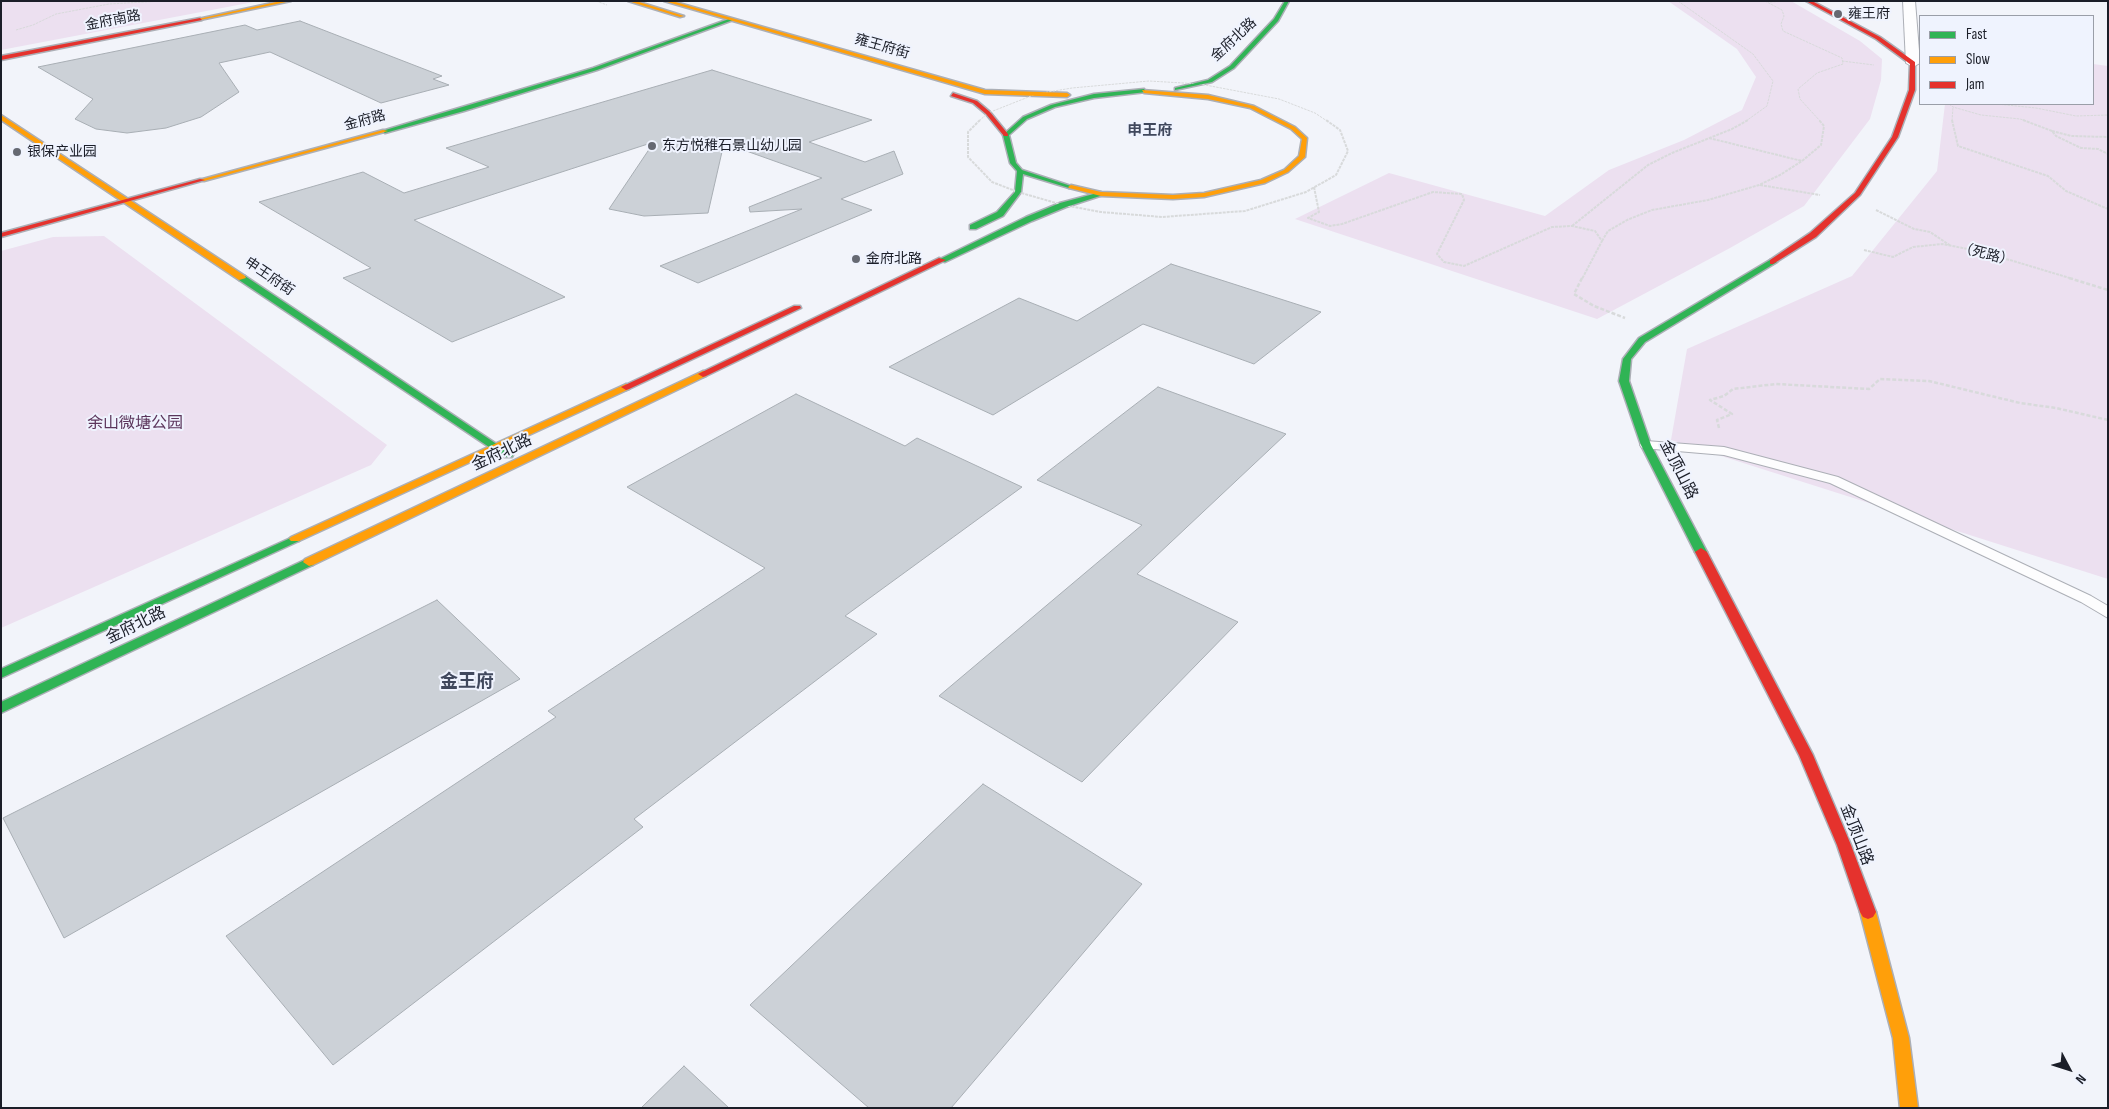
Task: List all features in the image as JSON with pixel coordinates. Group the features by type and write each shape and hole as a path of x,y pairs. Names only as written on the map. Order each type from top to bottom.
{"main road":[{"name":"金府南路","path":"1,58 289,1"},
{"name":"雍王府街","path":"630,1 975,102 988,113 1006,135"},
{"name":"雍王府街","path":"666,1 985,92 1094,96"},
{"name":"金府北路","path":"1161,93 1200,84 1232,67 1271,26 1287,1"},
{"path":"1808,1 1878,38 1913,62"},
{"name":"金府路","path":"1,235 462,110 595,69 731,20"},
{"name":"金顶山路","path":"1909,1108 1901,1038 1871,921 1844,845 1806,755 1646,445 1624,381 1626,359 1642,340 1656,330 1755,274 1813,235 1858,194 1895,137 1912,90 1913,62"},
{"path":"1234,89 1232,95 1293,128 1305,139 1302,156 1286,171 1262,182 1204,195 1144,196 1101,194 1062,185 1020,171 1013,163 1006,135 1025,118 1053,106 1094,96 1144,91 1208,97 1252,107"},
{"name":"申王府街","path":"1,117 520,462"},
{"path":"966,230 1000,214 1018,192 1020,171"},
{"name":"金府北路","path":"1,708 976,244 1063,205 1101,194"},
{"name":"金府北路","path":"1,674 809,302"}],"street":[{"path":"1909,1 1913,62"}],"lane":[{"path":"1646,445 1724,451 1834,480 2086,599 2108,613"}],"path":[{"path":"9,32 33,25 56,14 118,1"},
{"path":"108,4 166,1"},
{"path":"1572,226 1648,165 1672,152 1750,119 1767,106 1773,80 1752,54 1678,1"},
{"path":"1766,2 1788,1"},
{"path":"1656,330 1594,306 1574,294 1608,231 1652,210 1708,200 1760,185 1802,161 1821,145 1824,126 1800,99 1798,89 1817,73 1843,64 1842,58 1783,31 1781,24 1784,16 1782,10 1766,2"},
{"path":"1150,81 1200,84 1234,89 1279,99 1315,113 1340,130 1348,151 1336,175 1306,192 1245,211 1171,217 1101,212 1063,205 1018,192 992,182 968,157 968,132 988,113 1036,94 1072,88 1150,81"},
{"path":"1950,105 1981,115 2020,119 2071,136 2108,137"},
{"path":"2007,105 2036,108 2076,116 2108,115"},
{"path":"1953,107 1952,123 1958,146 2048,176 2066,190 2108,209"},
{"path":"2052,130 2056,136 2068,143 2081,148 2098,149 2108,154"},
{"path":"1708,138 1802,161"},
{"path":"1760,185 1789,188 1850,201"},
{"path":"1314,187 1319,212 1308,218 1330,226 1342,224 1433,192 1462,194 1464,200 1437,254 1444,262 1464,266 1552,227 1572,226 1595,231 1602,242"},
{"path":"1874,209 1914,229 1930,232 1951,246"},
{"name":"（死路）","path":"1864,250 1893,257 1913,246 1942,244 1978,251 1984,255 2010,260 2108,290"},
{"path":"1724,451 1717,420 1732,414 1710,400 1724,396 1734,389 1776,384 1869,389 1880,379 1929,381 2020,403 2056,408 2108,420"}],"green space":[{"path":"1,1 259,1 1,50"},
{"path":"1668,1 1791,1 1860,41 1882,59 1881,80 1870,119 1804,206 1597,319 1295,219 1389,173 1545,216 1609,170 1684,140 1742,110 1756,77 1737,49"},
{"path":"2094,64 2108,66 2108,579 1671,440 1687,349 1852,276 1937,171 1945,105 2094,105"},
{"name":"余山微塘公园","path":"104,236 387,445 371,465 1,628 1,251 53,237"}],"building":[{"path":"300,21 442,76 433,79 449,85 381,103 270,52 219,63 239,92 201,117 166,128 127,133 96,129 75,119 93,99 38,67 245,25 257,30"},
{"path":"712,70 872,120 809,142 865,162 894,151 903,174 841,199 872,210 698,283 660,266 802,209 750,212 749,207 822,178 724,143 708,213 644,216 609,209 654,142 414,220 565,297 452,342 343,278 371,268 259,202 363,172 404,193 489,167 446,148"},
{"path":"1171,264 1321,312 1254,364 1143,324 993,415 889,367 1019,298 1077,321"},
{"path":"1158,387 1286,434 1137,574 1238,622 1082,782 939,696 1142,525 1037,480"},
{"path":"796,394 905,446 917,438 1022,487 845,616 877,634 634,819 643,827 333,1065 226,936 556,717 548,711 765,568 627,487"},
{"path":"437,600 520,679 64,938 3,818"},
{"path":"983,784 1142,884 951,1108 869,1108 750,1005"},
{"path":"684,1066 729,1108 641,1108"}],"traffic: fast":[{"path":"1177,89 1210,81 1232,67 1276,20 1287,1"},
{"path":"385,131 462,110 595,69 731,20"},
{"path":"1071,187 1020,171 1013,163 1006,135 1025,118 1053,106 1094,96 1144,91"},
{"path":"973,227 1000,214 1018,192 1020,171"},
{"path":"942,260 1029,219 1063,205 1101,194"},
{"path":"1701,552 1646,445 1624,381 1627,359 1642,340 1773,262"},
{"path":"242,278 508,455"},
{"path":"1,674 295,539"},
{"path":"1,708 309,562"}],"traffic: slow":[{"path":"200,19 289,1"},
{"path":"630,1 682,16"},
{"path":"666,1 985,92 1067,95"},
{"path":"1071,187 1101,194 1173,197 1204,195 1263,182 1286,171 1302,157 1305,139 1293,128 1252,107 1208,97 1144,91"},
{"path":"1,117 242,278"},
{"path":"202,180 385,131"},
{"path":"309,562 703,374"},
{"path":"295,539 626,387"},
{"path":"1868,912 1901,1038 1909,1108"}],"traffic: jam":[{"path":"1773,262 1813,235 1858,194 1895,137 1912,90 1913,63 1878,38 1808,1"},
{"path":"1,58 200,19"},
{"path":"953,95 975,102 988,113 1006,135"},
{"path":"1,235 202,180"},
{"path":"703,374 942,260"},
{"path":"626,387 797,308"},
{"path":"1701,552 1806,755 1844,845 1868,912"}],"place":[{"name":"雍王府","path":"1838,14"},
{"name":"东方悦稚石景山幼儿园","path":"652,146"},
{"name":"银保产业园","path":"17,152"},
{"name":"金府北路","path":"856,259"}],"district":[{"name":"申王府","path":"1150,131"},
{"name":"金王府","path":"467,682"}]}
